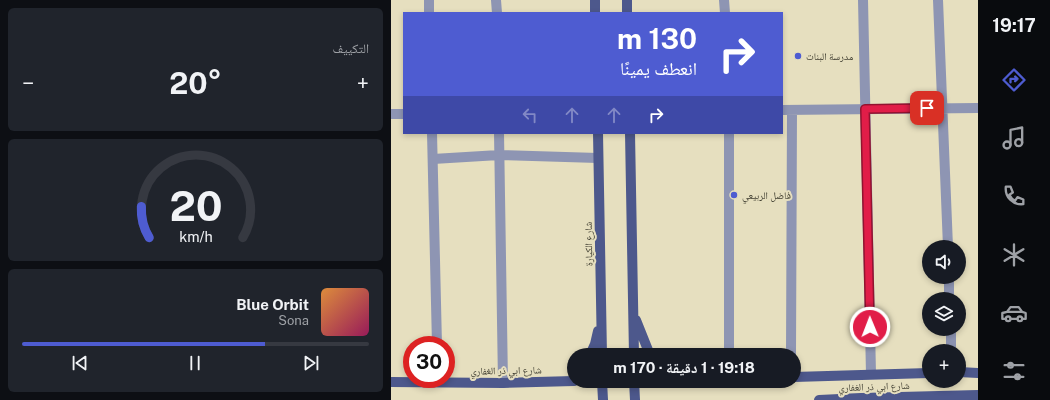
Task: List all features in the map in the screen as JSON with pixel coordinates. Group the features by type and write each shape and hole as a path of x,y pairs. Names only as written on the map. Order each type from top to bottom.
{"main road":[{"path":"595,0 595,12"},
{"path":"627,0 627,12"},
{"name":"شارع الكيارة","path":"597,134 602,348"},
{"path":"630,134 634,348"},
{"path":"633,313 647,348"},
{"path":"593,348 601,321"},
{"path":"966,372 978,373"},
{"name":"شارع ابي ذر الغفاري","path":"801,377 922,373"},
{"path":"549,382 567,376"},
{"name":"شارع ابي ذر الغفاري","path":"455,382 503,383 567,381"},
{"name":"شارع ابي ذر الغفاري","path":"391,382 403,382"},
{"path":"602,388 603,400"},
{"path":"634,388 635,400"},
{"name":"شارع ابي ذر الغفاري","path":"819,400 962,398 978,395"}],"street":[{"path":"429,0 429,12"},
{"path":"496,0 497,12"},
{"path":"724,0 725,12"},
{"path":"863,0 871,374"},
{"path":"938,0 947,240"},
{"path":"791,348 787,110 978,108"},
{"path":"391,114 403,114"},
{"path":"432,134 437,336"},
{"path":"499,134 503,383"},
{"path":"729,134 729,348"},
{"path":"433,159 499,155 598,158"}],"place":[{"name":"مدرسة البنات","path":"798,56"},
{"name":"فاضل الربيعي","path":"734,195"}],"route":[{"path":"870,327 865,109 927,108"}]}
